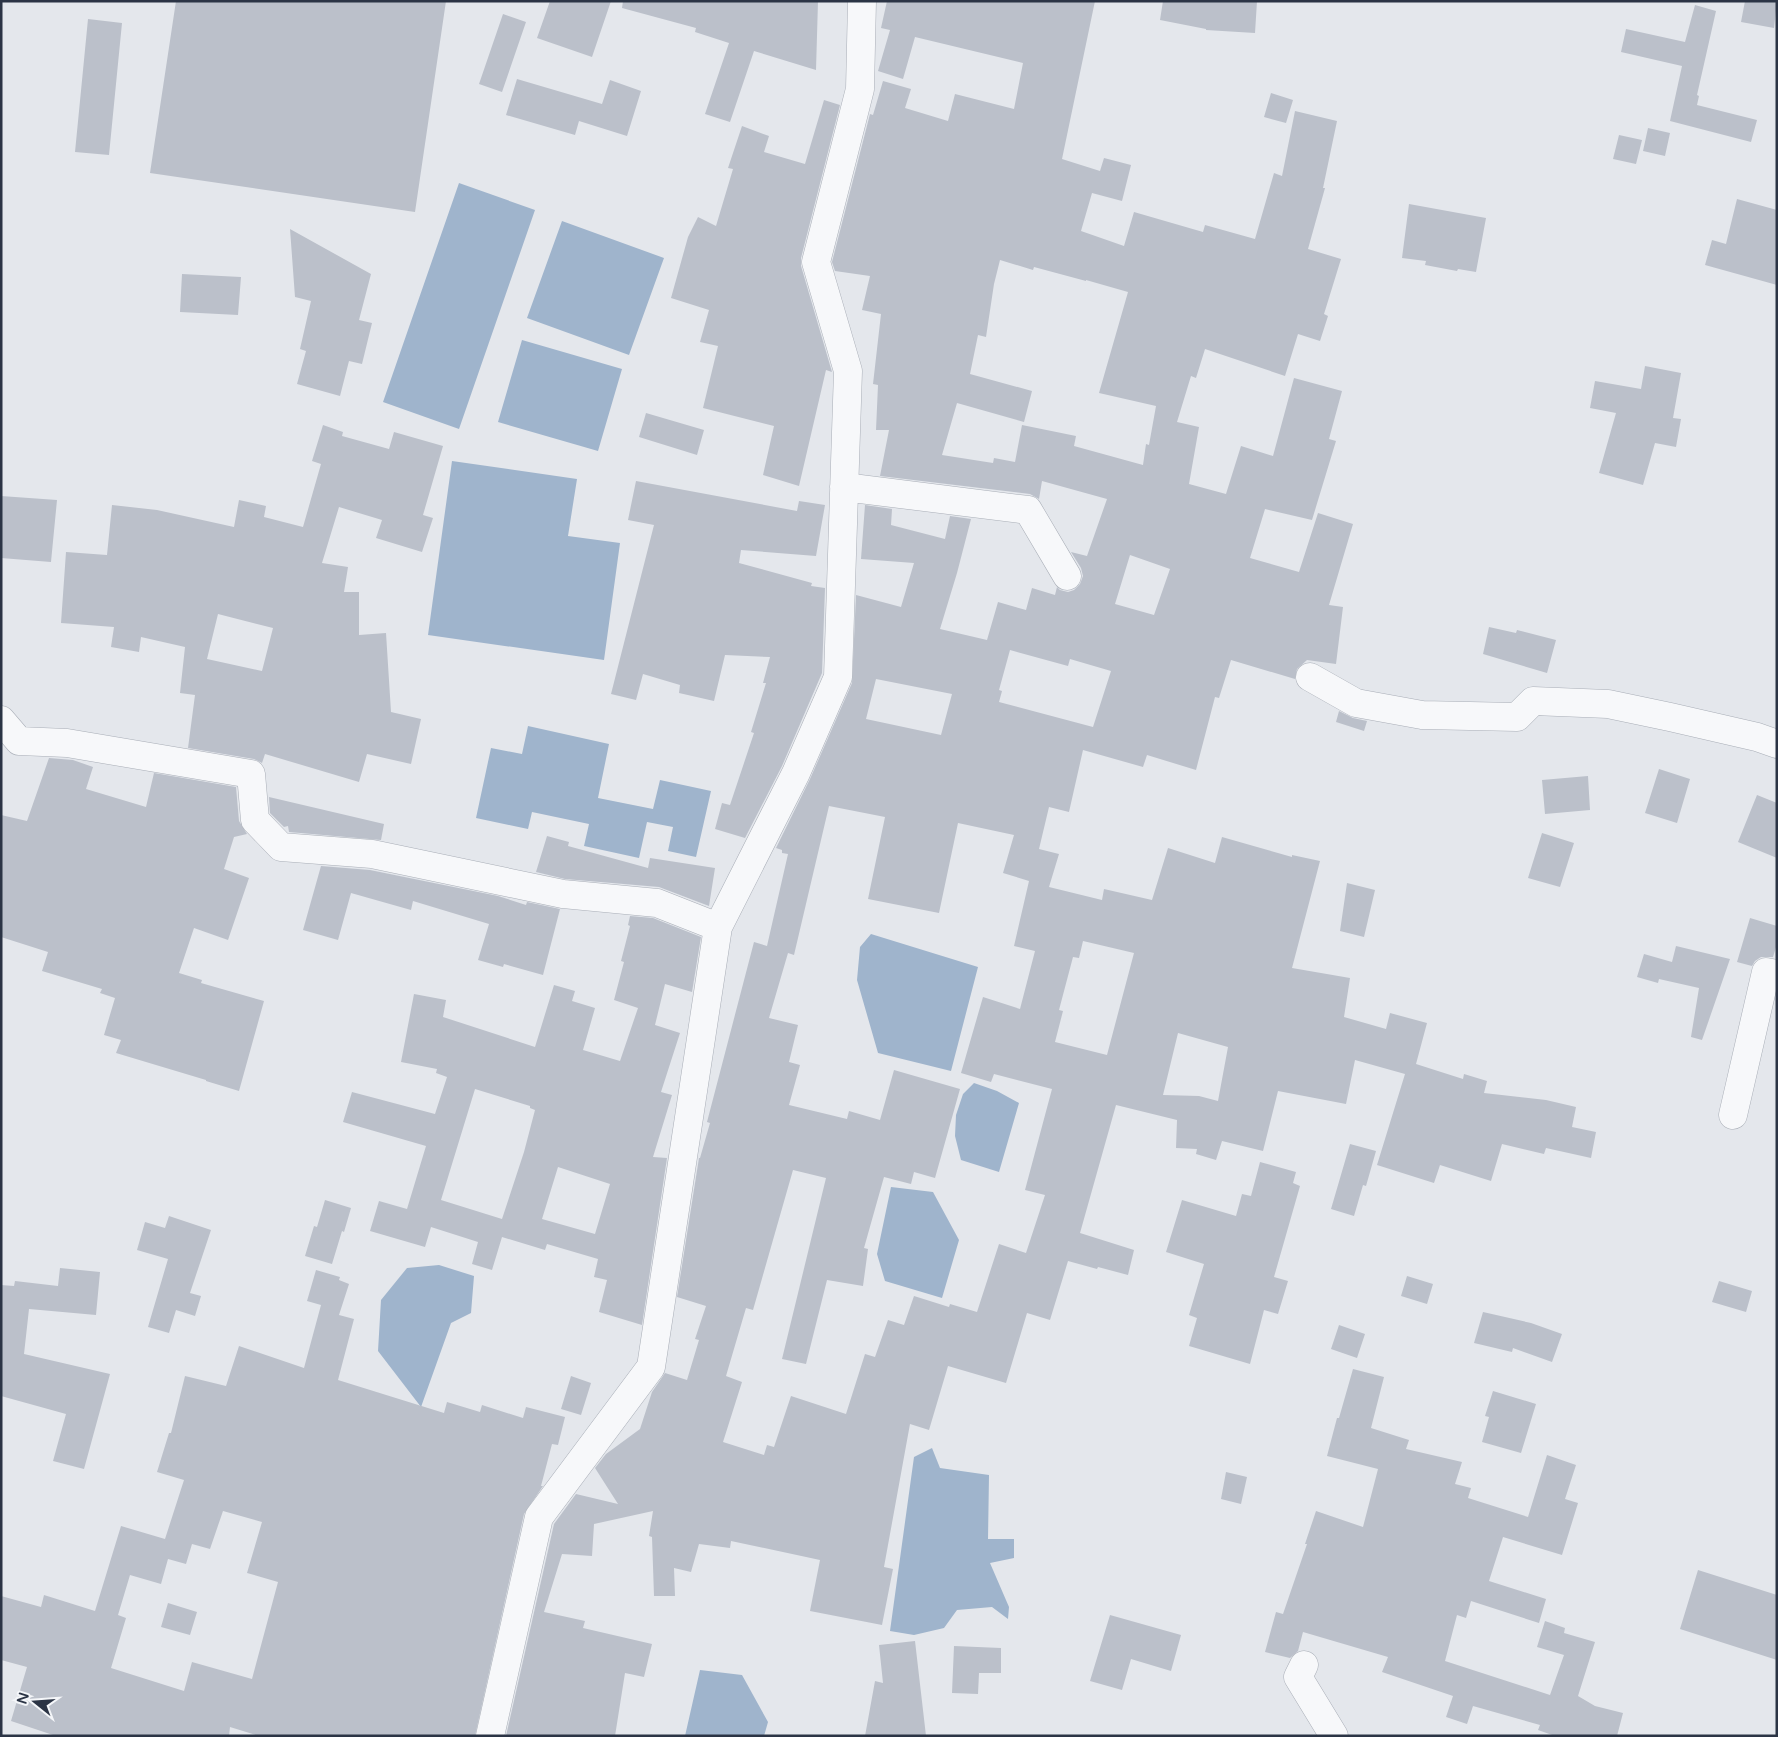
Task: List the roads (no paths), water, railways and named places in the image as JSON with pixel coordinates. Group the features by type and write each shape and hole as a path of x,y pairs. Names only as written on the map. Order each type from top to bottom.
{"street":[{"path":"490,1736 539,1517 651,1367 718,927 796,773 838,677 848,371 816,262 860,89 862,1"},
{"path":"844,487 1028,510 1067,576"},
{"path":"1310,677 1356,703 1422,715 1517,717 1533,701 1608,704 1758,737 1777,744"},
{"path":"1,720 19,741 66,743 251,774 255,820 281,847 372,854 563,894 657,903 718,927"},
{"path":"1732,1114 1766,972 1777,974"},
{"path":"1304,1665 1298,1677 1334,1736"}],"water":[{"path":"459,183 535,210 459,429 383,402"},
{"path":"562,221 664,258 629,355 527,318"},
{"path":"522,340 622,369 598,451 498,422"},
{"path":"452,461 577,479 568,536 620,543 604,660 428,635"},
{"path":"528,726 609,744 598,798 653,809 660,780 711,791 696,857 668,851 673,827 647,822 639,858 584,846 589,824 532,812 528,829 476,818 491,748 522,754"},
{"path":"871,934 978,967 951,1071 878,1053 857,980 860,947"},
{"path":"974,1083 997,1091 1019,1103 999,1172 961,1160 955,1136 956,1115 963,1094"},
{"path":"891,1187 933,1192 959,1240 942,1298 885,1281 877,1254"},
{"path":"439,1265 474,1276 471,1313 451,1323 421,1407 378,1351 381,1300 407,1268"},
{"path":"932,1448 940,1468 989,1475 988,1539 1014,1539 1014,1558 990,1563 1009,1607 1008,1619 992,1607 957,1610 944,1628 914,1635 890,1631 914,1457"},
{"path":"700,1670 742,1675 768,1722 764,1736 685,1736"}]}
